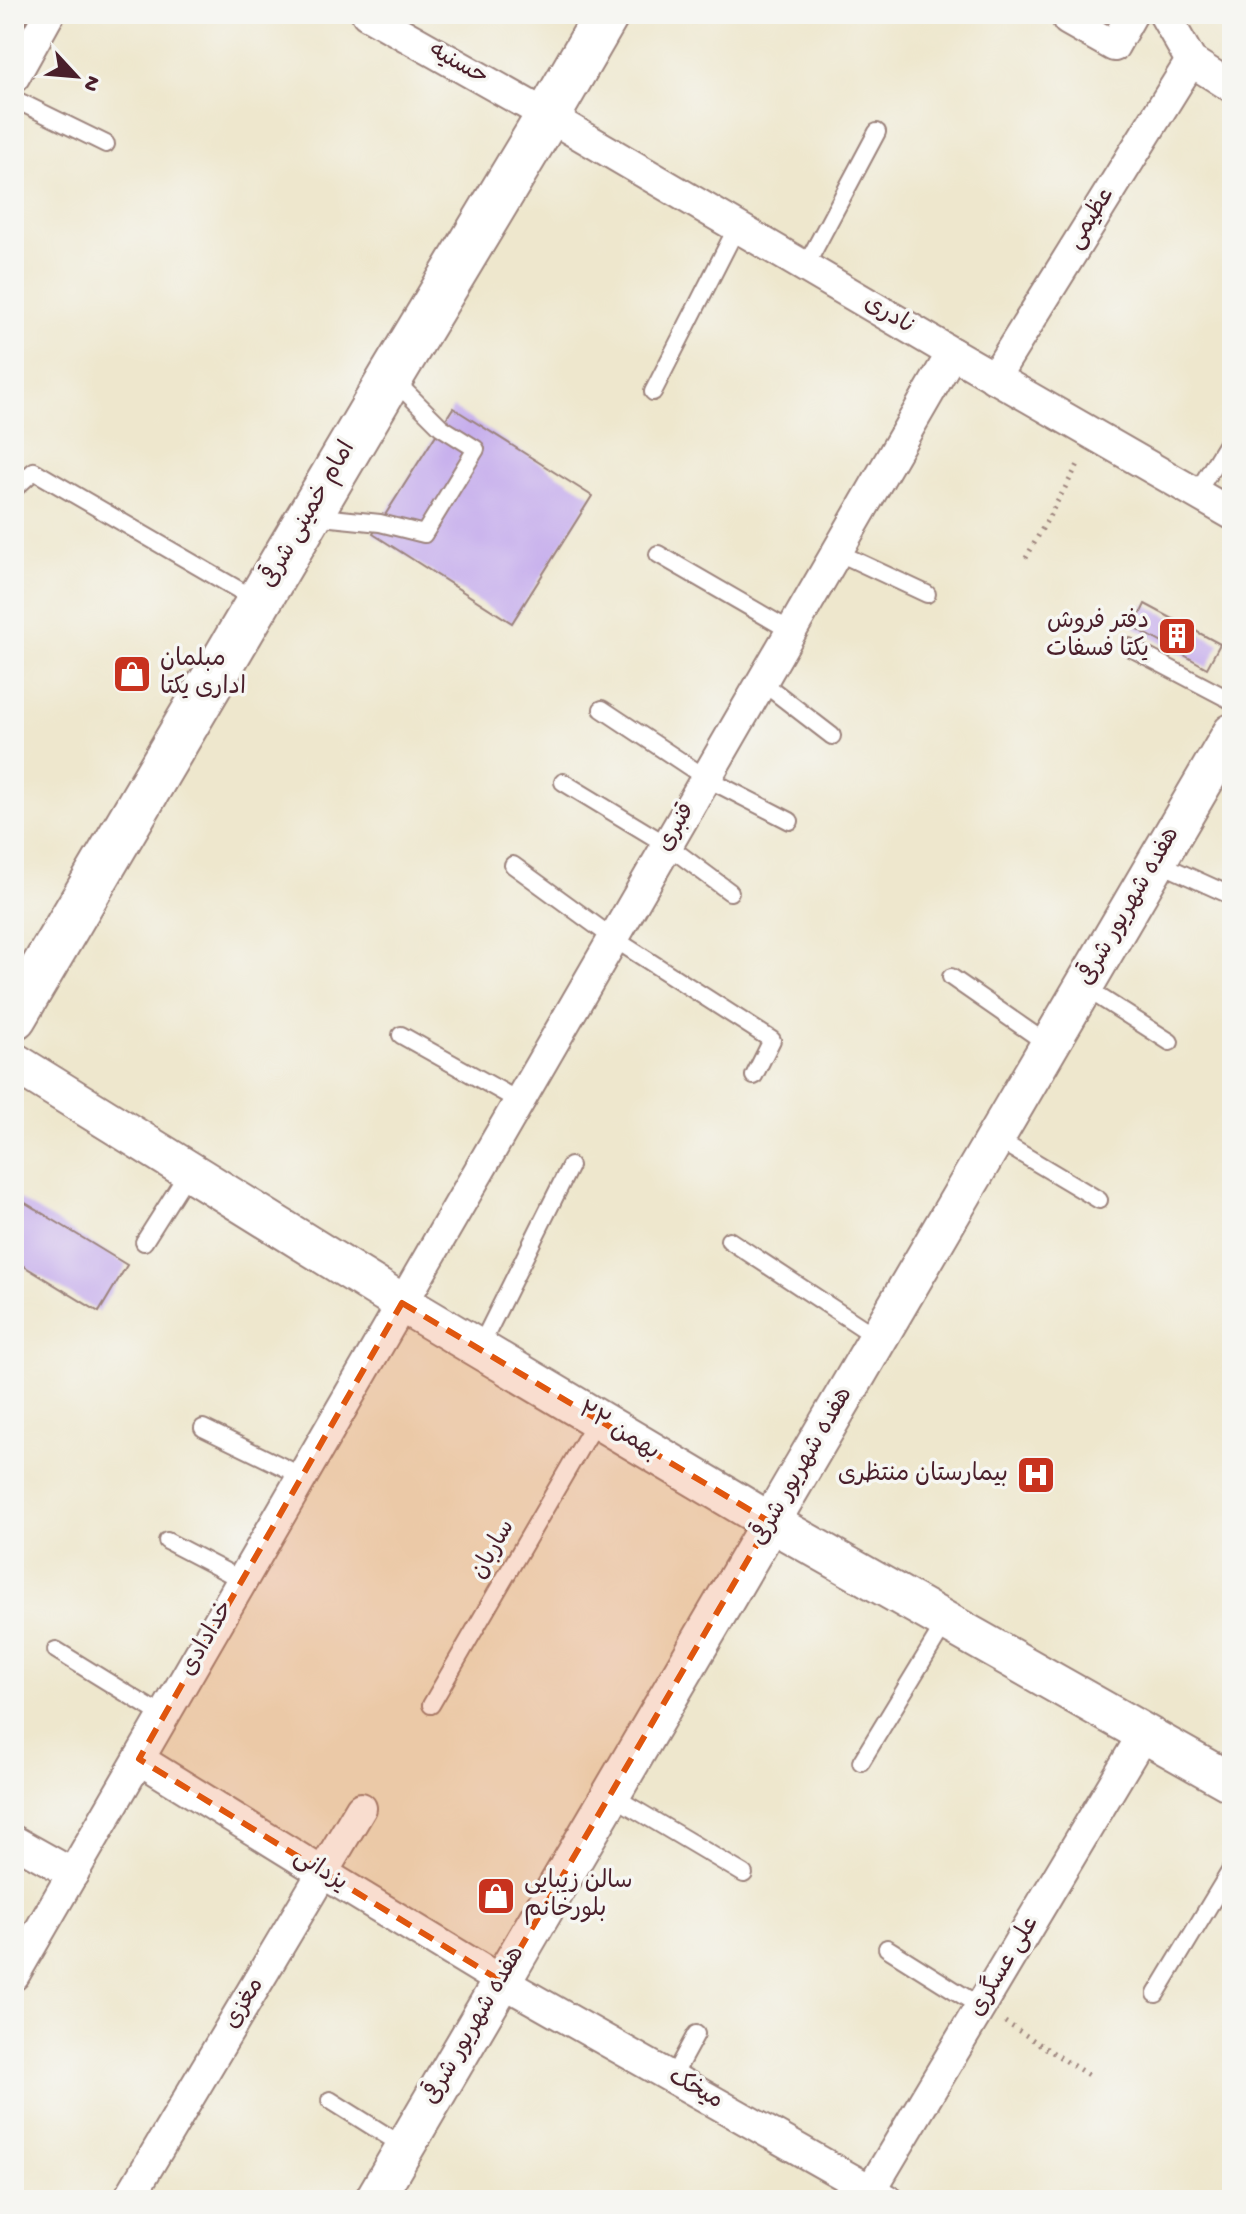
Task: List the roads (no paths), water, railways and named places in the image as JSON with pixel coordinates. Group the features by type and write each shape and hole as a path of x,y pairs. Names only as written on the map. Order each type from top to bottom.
{"main road":[{"name":"امام خمینی شرقی","path":"14,1017 607,14"}],"street":[{"path":"14,77 49,14"},
{"name":"حسنیه","path":"367,14 548,116"},
{"path":"1068,20 1114,46 1132,14"},
{"path":"1164,14 1191,61 1232,87"},
{"name":"عظیمی","path":"994,378 1191,61"},
{"name":"نادری","path":"548,116 1232,514"},
{"name":"قنبری","path":"402,1303 952,353"},
{"name":"هفده شهریور شرقی","path":"374,2200 1232,733"},
{"name":"۲۲ بهمن","path":"14,1062 402,1303 770,1522 1232,1783"},
{"name":"خدادادی","path":"14,1975 402,1303"},
{"name":"علی عسگری","path":"875,2197 981,2007 1144,1733"},
{"name":"یزدانی","path":"139,1759 501,1981"},
{"name":"مغزی","path":"128,2200 361,1808"},
{"path":"14,1841 73,1874"},
{"name":"میخک","path":"501,1981 875,2197"}],"lane":[{"path":"14,99 106,144"},
{"path":"805,267 877,132"},
{"path":"653,392 737,227"},
{"path":"309,515 380,523 424,534 476,449 441,427 391,377"},
{"path":"1196,494 1232,435"},
{"path":"14,489 34,471 259,601"},
{"path":"837,552 927,594"},
{"path":"658,554 791,631"},
{"path":"1129,647 1232,701"},
{"path":"762,682 832,736"},
{"path":"602,709 706,778 790,821"},
{"path":"563,782 667,845 730,892"},
{"path":"1157,862 1232,896"},
{"path":"513,865 613,938 772,1040 754,1076"},
{"path":"951,977 1049,1045"},
{"path":"1084,987 1170,1042"},
{"path":"401,1035 519,1101"},
{"path":"995,1138 1099,1200"},
{"path":"479,1349 570,1166"},
{"path":"144,1242 189,1171"},
{"path":"729,1240 878,1338"},
{"name":"ساربان","path":"431,1705 597,1419"},
{"path":"203,1428 302,1476"},
{"path":"167,1541 242,1580"},
{"path":"861,1762 946,1622"},
{"path":"56,1650 163,1716"},
{"path":"611,1795 744,1874"},
{"path":"1156,1994 1232,1868"},
{"path":"887,1948 981,2007"},
{"path":"672,2078 696,2034"},
{"path":"330,2100 405,2147"}],"place":[{"name":"دفتر فروش یکتا فسفات","path":"1177,636"},
{"name":"مبلمان اداری یکتا","path":"132,674"},
{"name":"بیمارستان منتظری","path":"1036,1475"},
{"name":"سالن زیبایی بلورخانم","path":"496,1896"}]}
